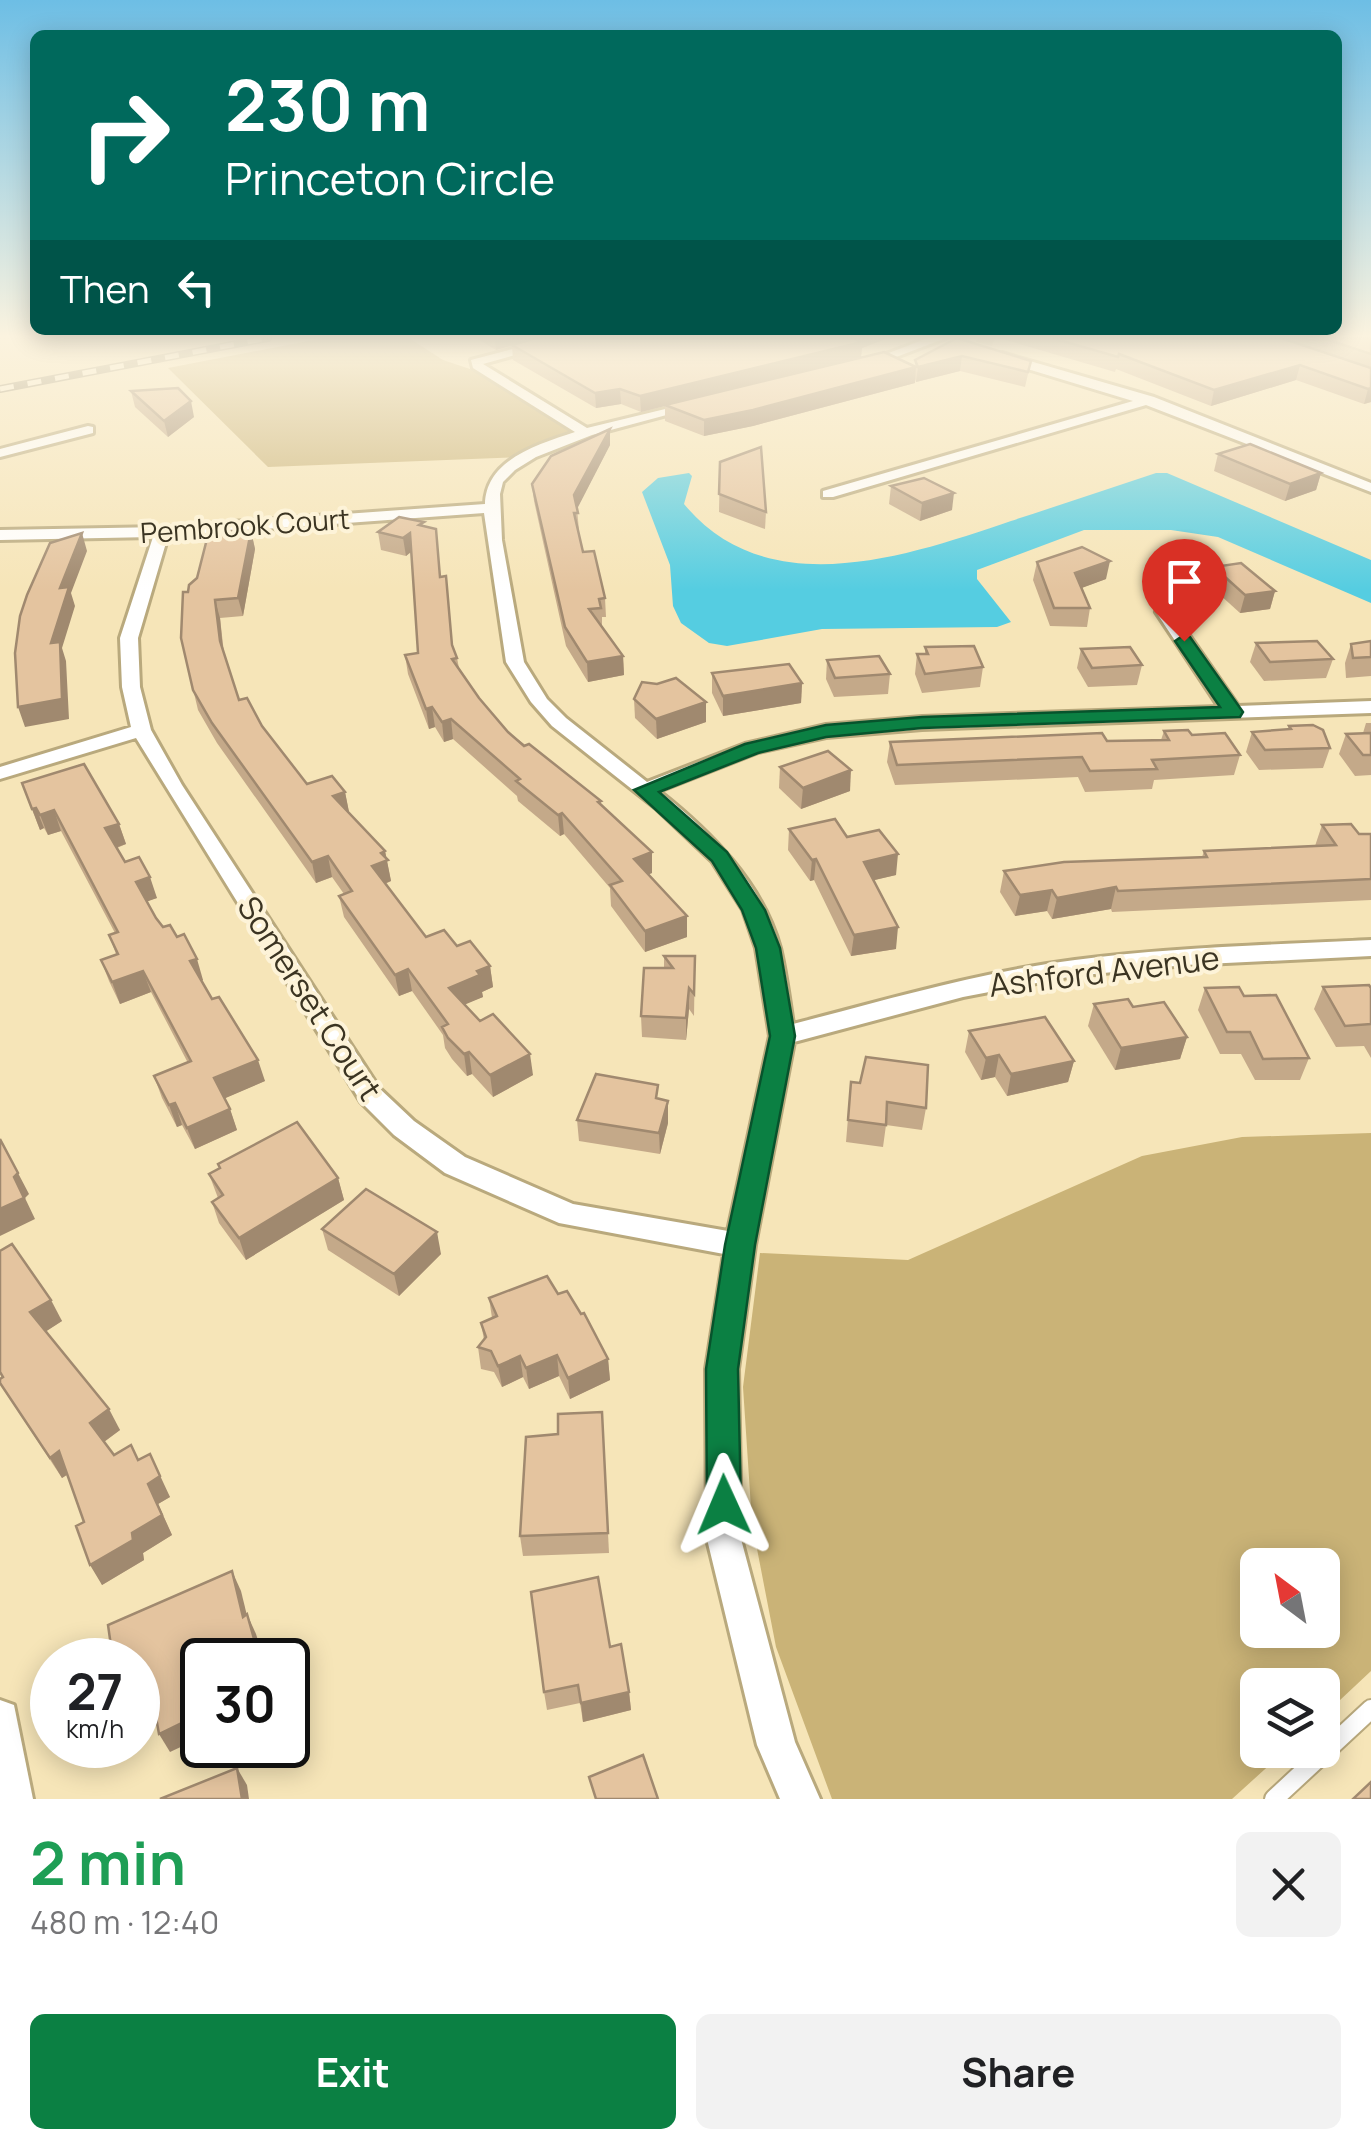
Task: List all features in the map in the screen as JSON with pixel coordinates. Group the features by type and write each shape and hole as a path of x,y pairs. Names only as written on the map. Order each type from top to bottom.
{"street":[{"path":"570,422 586,432"},
{"path":"627,422 586,432 528,456 496,481 490,508 515,662 527,684 558,722 720,857 754,910 768,948 783,1036 740,1245 722,1369 724,1539 776,1746 800,1799"},
{"path":"828,494 1074,422"},
{"path":"1204,422 1371,488"},
{"path":"0,453 88,430"},
{"name":"Pembrook Court","path":"0,535 162,532 490,508"},
{"name":"Somerset Court","path":"162,532 129,638 132,687 141,730 370,1095 404,1128 454,1165 569,1215 740,1245"},
{"path":"1164,612 1233,712"},
{"path":"644,790 752,748 826,731 922,722 1371,707"},
{"path":"0,773 141,730"},
{"name":"Ashford Avenue","path":"783,1036 963,989 1070,968 1202,956 1371,948"},
{"path":"0,1718 13,1799"}],"lane":[{"path":"1274,1799 1371,1709"}],"shaded area":[{"path":"222,422 564,422 582,432 521,457 268,467"},
{"path":"1371,1133 1371,1671 1340,1700 1340,1668 1240,1668 1240,1768 1266,1768 1232,1799 832,1799 776,1647 752,1523 743,1387 760,1253 908,1260 1142,1156 1242,1137"}],"water":[{"path":"689,473 692,476 684,504 718,535 756,554 797,563 840,564 928,547 1156,473 1167,473 1371,560 1371,603 1218,537 1171,530 1084,530 977,570 977,579 1011,622 997,627 822,629 727,646 709,643 681,623 673,606 670,565 642,492 658,478"}],"building":[{"path":"610,429 574,495 578,513 574,513 583,552 594,551 605,598 599,599 601,608 589,609 623,656 587,662 565,627 532,484 551,456"},
{"path":"1250,444 1321,473 1290,484 1218,454"},
{"path":"761,447 766,512 719,494 720,462"},
{"path":"924,478 954,493 922,503 891,486"},
{"path":"399,517 436,529 440,577 446,576 452,645 457,658 452,659 479,698 508,732 601,801 598,802 652,852 634,859 687,916 645,931 610,885 622,881 562,813 558,815 516,781 520,779 451,719 442,722 432,707 426,709 405,655 418,653 410,533 403,538 378,532"},
{"path":"209,531 251,531 238,598 215,600 220,641 239,700 247,698 262,726 307,784 332,776 345,792 333,796 385,851 381,853 388,860 372,866 426,937 444,930 457,946 470,941 490,966 477,971 480,975 449,988 480,1021 493,1014 530,1054 490,1075 469,1052 464,1054 448,1038 442,1027 448,1024 408,969 395,975 339,896 352,891 328,856 312,862 212,723 193,690 181,638 183,592 188,592 197,578"},
{"path":"82,533 60,588 69,587 51,643 60,642 62,699 18,707 15,653 27,595 50,543"},
{"path":"1082,547 1110,561 1075,573 1090,608 1054,608 1037,562"},
{"path":"1241,563 1275,591 1245,595 1214,567"},
{"path":"1317,641 1333,659 1270,662 1256,643"},
{"path":"1371,641 1371,657 1353,658 1351,644"},
{"path":"974,646 983,667 925,674 917,654 928,654 925,647"},
{"path":"1130,647 1142,665 1092,668 1081,649"},
{"path":"879,656 890,674 835,678 827,660"},
{"path":"789,664 802,683 723,696 712,673"},
{"path":"676,678 706,702 656,719 634,699 642,682 657,684"},
{"path":"1313,725 1323,730 1330,748 1265,750 1252,732 1291,729 1289,726"},
{"path":"1188,730 1192,735 1225,733 1240,755 1152,760 1157,769 1090,771 1082,757 897,765 890,742 1102,733 1107,741 1169,740 1164,731"},
{"path":"1371,733 1371,755 1363,755 1346,734"},
{"path":"828,751 851,770 803,788 780,767"},
{"path":"84,764 119,824 105,828 125,862 139,857 150,877 136,882 156,918 163,927 170,925 177,937 184,934 197,959 190,961 212,999 219,997 258,1060 214,1078 230,1109 187,1128 175,1103 169,1105 154,1076 191,1061 143,971 112,982 101,960 118,954 109,935 118,932 54,810 40,815 36,808 32,809 22,783"},
{"path":"835,819 847,837 879,830 898,854 864,862 898,927 854,935 816,859 812,860 789,829"},
{"path":"1351,824 1359,834 1371,834 1371,879 1118,891 1116,887 1057,898 1052,890 1020,895 1004,871 1064,862 1207,857 1204,851 1336,845 1322,825"},
{"path":"664,956 695,956 694,994 689,988 686,1018 641,1016 644,968 673,968"},
{"path":"1369,985 1371,1024 1345,1026 1323,987"},
{"path":"1239,987 1244,996 1276,995 1309,1058 1263,1059 1250,1032 1227,1032 1205,988"},
{"path":"1128,999 1133,1007 1164,1002 1187,1037 1121,1048 1094,1004"},
{"path":"1045,1017 1074,1061 1011,1074 999,1055 986,1058 969,1031"},
{"path":"866,1057 928,1065 926,1108 887,1102 886,1125 848,1120 851,1082 860,1083"},
{"path":"596,1074 658,1085 656,1098 668,1101 659,1133 577,1120"},
{"path":"297,1122 338,1178 239,1238 212,1202 223,1195 209,1174 220,1168 218,1164"},
{"path":"0,1139 18,1173 14,1177 24,1198 0,1209"},
{"path":"366,1189 437,1232 394,1274 322,1229"},
{"path":"12,1244 51,1300 30,1312 109,1409 90,1423 114,1455 131,1445 138,1460 150,1454 160,1476 148,1484 162,1515 132,1533 133,1540 90,1565 76,1526 84,1522 59,1451 50,1458 0,1383 0,1251"},
{"path":"547,1276 558,1294 567,1291 584,1313 608,1359 568,1378 557,1355 526,1368 520,1356 498,1366 491,1351 478,1347 486,1337 481,1323 497,1316 489,1298"},
{"path":"602,1412 608,1533 520,1536 526,1437 558,1434 558,1414"},
{"path":"232,1571 243,1617 247,1614 254,1638 180,1638 180,1724 160,1734 160,1638 110,1638 108,1625"},
{"path":"598,1577 610,1647 621,1644 629,1692 581,1703 578,1685 544,1692 531,1592"},
{"path":"643,1755 658,1799 596,1799 589,1777"},
{"path":"237,1768 242,1799 160,1799"},
{"path":"1371,1782 1371,1799 1353,1799"}],"route":[{"path":"724,1505 722,1369 740,1245 783,1036 768,948 742,888 702,838 644,790 752,748 826,731 922,722 1233,712 1184,641"}]}
